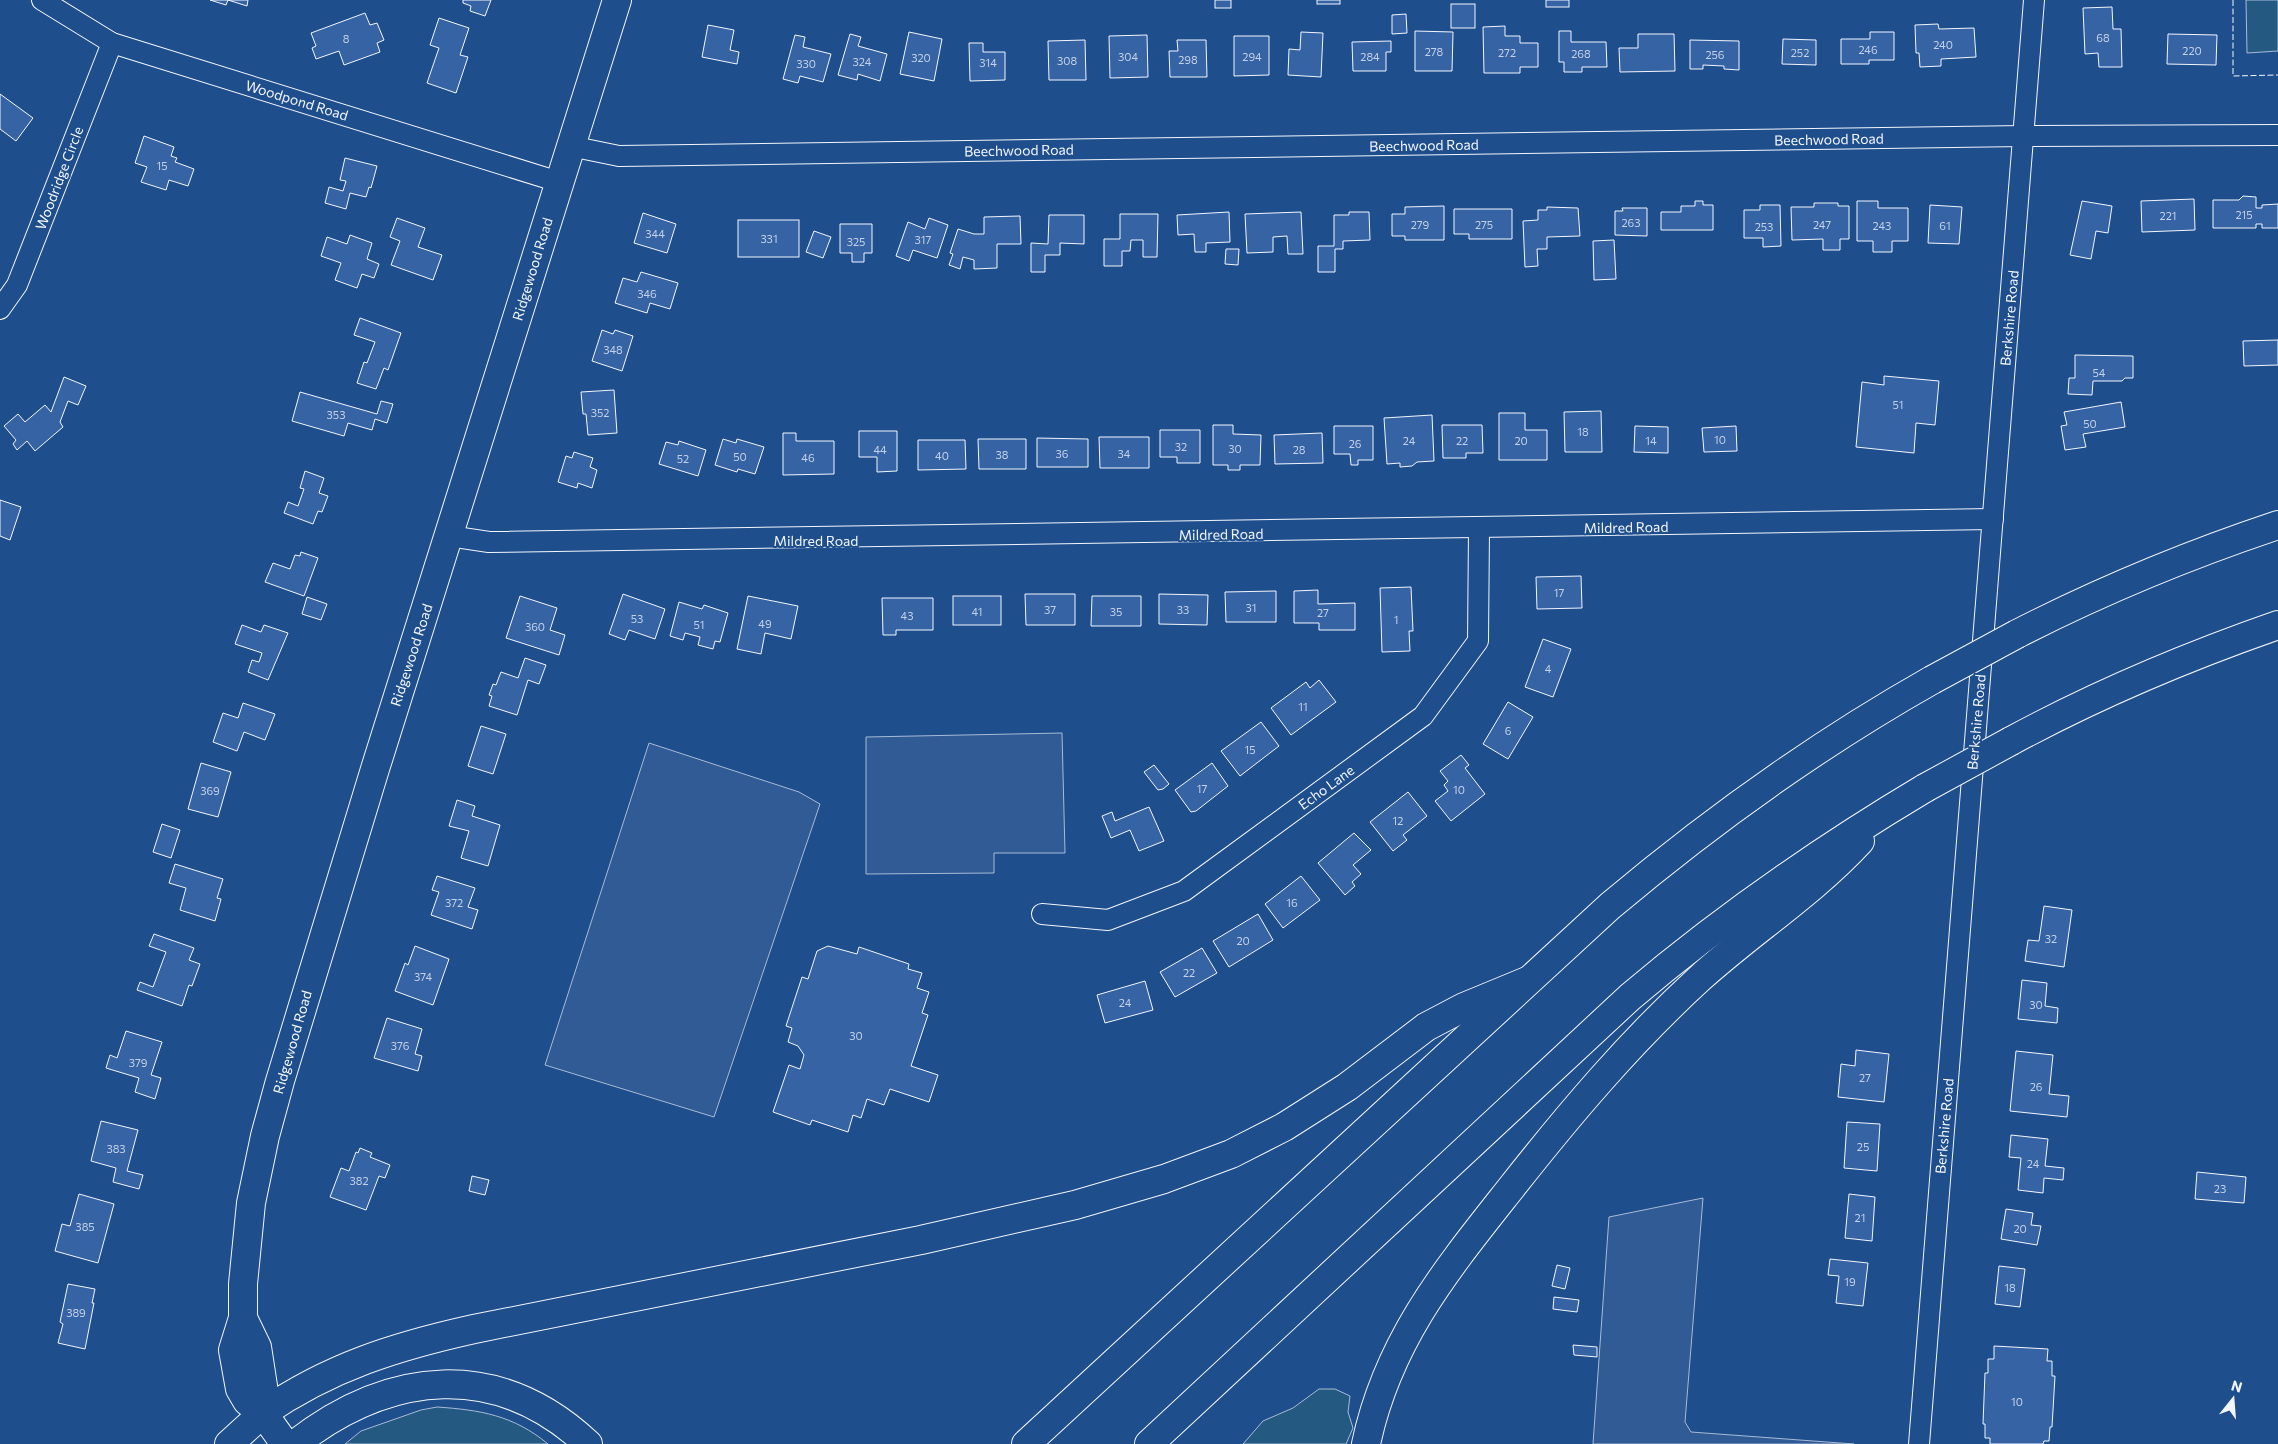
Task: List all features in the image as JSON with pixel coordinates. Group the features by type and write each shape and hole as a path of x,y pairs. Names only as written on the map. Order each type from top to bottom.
{"main road":[{"name":"Ridgewood Road","path":"285,1444 263,1413 247,1401 240,1389 233,1350 243,1318 244,1268 252,1203 266,1136 280,1082 361,814 617,0"},
{"path":"1026,1444 1610,906 1724,815 1839,735 1932,680 2017,634 2106,591 2168,564 2278,525"},
{"path":"1149,1444 1630,997 1745,906 1884,813 1925,788 2011,741 2117,688 2278,625"},
{"path":"1366,1444 1385,1379 1415,1318 1433,1291 1591,1089 1650,1025 1725,956 1828,873 1884,813"},
{"path":"229,1444 263,1413 288,1397 349,1364 414,1343 474,1329 921,1240 1075,1205 1164,1179 1231,1154 1277,1131 1347,1087 1426,1027 1464,1007 1527,981"},
{"path":"295,1444 342,1414 377,1397 403,1389 445,1384 487,1388 515,1395 551,1414 588,1444"}],"street":[{"name":"Woodpond Road","path":"42,0 112,43 559,182"},
{"name":"Berkshire Road","path":"1919,1444 2034,0"},
{"name":"Woodridge Circle","path":"0,309 17,285 112,43"},
{"name":"Beechwood Road","path":"570,146 619,156 2024,136 2278,135"},
{"name":"Mildred Road","path":"449,536 489,542 853,540 1479,530 1993,519"},
{"name":"Echo Lane","path":"1042,914 1108,920 1184,891 1423,716 1478,640 1479,530"}],"shaded area":[{"path":"2246,0 2278,0 2278,51 2247,53"},
{"path":"1062,733 1065,853 994,853 994,873 866,874 866,737"},
{"path":"649,743 799,792 820,804 714,1117 545,1065"},
{"path":"1703,1198 1685,1422 1691,1432 1854,1444 1593,1444 1609,1217"},
{"path":"1319,1389 1335,1389 1350,1396 1348,1412 1353,1428 1346,1444 1243,1444 1263,1421 1293,1408"},
{"path":"437,1407 482,1412 509,1420 535,1434 548,1444 345,1444 361,1431 421,1410"}],"building":[{"path":"210,0 228,0 226,5"},
{"path":"228,0 248,0 247,6"},
{"path":"463,0 491,0 485,16 470,11 471,6 463,3"},
{"path":"1215,0 1231,0 1231,8 1215,8"},
{"path":"1317,0 1340,0 1340,4 1317,4"},
{"path":"1546,0 1569,0 1569,7 1546,7"},
{"path":"1451,4 1475,4 1475,28 1451,28"},
{"path":"2112,7 2113,29 2121,29 2122,67 2099,67 2098,53 2085,54 2083,8"},
{"path":"365,13 370,25 377,23 384,40 377,43 380,52 344,65 339,51 316,59 312,48 316,46 311,33"},
{"path":"1406,14 1407,33 1392,34 1392,15"},
{"path":"439,18 469,28 460,55 468,57 456,93 427,83 439,48 430,45"},
{"path":"1938,24 1939,29 1974,28 1976,57 1941,59 1941,66 1920,67 1919,53 1916,53 1915,25"},
{"path":"708,25 734,30 730,50 739,52 737,64 702,57"},
{"path":"1505,26 1505,36 1520,36 1520,43 1538,43 1538,67 1520,67 1520,73 1484,73 1483,27"},
{"path":"1415,31 1453,32 1452,71 1415,71"},
{"path":"1559,31 1571,31 1571,42 1606,42 1607,67 1582,67 1582,72 1564,72 1564,62 1559,62"},
{"path":"909,32 942,39 934,81 900,74"},
{"path":"1301,32 1323,33 1321,77 1288,75 1289,49 1300,50"},
{"path":"1870,32 1894,32 1894,60 1869,60 1869,64 1841,64 1841,39 1870,39"},
{"path":"850,34 861,37 858,46 887,54 880,81 858,74 857,80 838,75"},
{"path":"1638,34 1674,34 1675,71 1620,72 1619,48 1638,48"},
{"path":"2168,34 2217,35 2216,65 2167,64"},
{"path":"795,35 805,37 803,47 831,54 823,82 800,76 798,83 783,79"},
{"path":"1147,35 1148,77 1110,78 1109,36"},
{"path":"1234,36 1269,36 1269,75 1234,76"},
{"path":"1783,39 1816,40 1816,65 1782,64"},
{"path":"1085,40 1086,80 1049,80 1048,41"},
{"path":"1177,40 1206,40 1207,77 1170,77 1169,51 1178,51"},
{"path":"1690,40 1739,41 1739,70 1724,69 1724,66 1703,65 1703,69 1690,69"},
{"path":"1391,41 1391,52 1386,52 1386,71 1353,71 1352,42"},
{"path":"969,43 983,43 983,52 1005,52 1005,80 970,81"},
{"path":"0,94 33,118 16,141 0,129"},
{"path":"144,136 174,147 171,156 177,158 175,162 194,169 188,186 169,180 166,190 141,182 147,167 135,163"},
{"path":"345,158 377,166 371,188 369,187 366,197 350,193 346,209 325,203 329,187 343,191 346,181 340,180"},
{"path":"2243,196 2256,197 2256,208 2262,208 2262,205 2278,204 2278,228 2262,228 2262,224 2256,224 2256,228 2213,228 2213,200 2239,200"},
{"path":"2194,199 2195,230 2142,232 2141,201"},
{"path":"1695,201 1703,201 1703,205 1713,205 1713,230 1661,230 1661,212 1681,212 1681,206 1695,206"},
{"path":"1857,201 1878,201 1878,208 1908,208 1908,241 1892,241 1892,252 1873,252 1873,241 1857,241"},
{"path":"2082,201 2112,206 2108,233 2096,231 2091,259 2070,255"},
{"path":"1814,203 1838,203 1838,206 1849,206 1849,239 1840,239 1840,250 1823,250 1823,239 1792,240 1791,207 1814,207"},
{"path":"1760,205 1780,205 1781,246 1763,247 1763,238 1744,238 1744,210 1760,210"},
{"path":"1930,205 1962,207 1959,244 1928,243"},
{"path":"1444,206 1444,240 1405,240 1405,236 1392,236 1392,214 1405,214 1405,207"},
{"path":"1547,207 1578,208 1580,236 1547,237 1547,249 1537,249 1538,266 1525,267 1523,221 1538,220 1538,210 1547,210"},
{"path":"1622,208 1647,208 1647,236 1615,235 1615,211 1623,211"},
{"path":"1454,209 1512,209 1512,239 1469,239 1469,234 1454,234"},
{"path":"1229,212 1230,242 1206,243 1206,252 1195,252 1194,234 1178,235 1177,215"},
{"path":"1301,212 1303,254 1288,254 1287,236 1273,237 1273,252 1247,253 1245,214"},
{"path":"1349,212 1369,212 1370,240 1343,241 1343,249 1335,249 1335,272 1318,272 1318,246 1334,246 1334,215 1349,215"},
{"path":"643,213 676,224 667,253 634,243"},
{"path":"1120,214 1158,214 1157,257 1143,257 1143,240 1131,240 1130,251 1122,251 1122,266 1104,266 1104,239 1120,239"},
{"path":"1049,215 1084,215 1084,244 1060,243 1060,255 1045,255 1045,272 1031,272 1031,243 1048,244"},
{"path":"1020,216 1021,244 997,244 997,268 974,269 974,260 963,257 960,269 949,265 953,254 950,253 958,229 974,234 984,234 984,217"},
{"path":"397,218 425,228 418,247 442,255 433,280 391,265 400,241 390,237"},
{"path":"929,218 948,225 937,258 913,250 909,261 896,256 908,222 925,229"},
{"path":"738,220 799,220 799,257 738,257"},
{"path":"840,224 872,224 872,253 864,253 864,262 852,262 852,253 840,253"},
{"path":"814,231 831,237 823,258 806,252"},
{"path":"350,235 372,243 367,259 379,264 374,278 362,274 357,288 335,280 341,263 321,256 327,237 347,244"},
{"path":"1614,240 1616,279 1594,280 1593,241"},
{"path":"1226,249 1239,249 1238,265 1225,264"},
{"path":"641,272 678,283 670,309 650,303 647,313 615,303 623,278 637,282"},
{"path":"360,318 401,333 388,370 384,368 376,389 357,383 364,362 367,363 375,342 354,335"},
{"path":"602,330 613,334 615,330 633,336 622,371 592,361"},
{"path":"2278,340 2278,365 2244,366 2243,341"},
{"path":"2075,355 2133,356 2133,378 2125,378 2122,381 2093,381 2092,395 2068,394 2069,378 2075,378"},
{"path":"1884,376 1939,381 1935,425 1916,423 1914,453 1856,447 1862,382 1884,385"},
{"path":"64,377 86,386 78,405 68,401 60,422 63,427 35,451 27,441 17,450 13,444 16,440 4,426 18,414 25,422 45,405 51,412"},
{"path":"614,390 617,433 588,435 586,414 583,414 581,392"},
{"path":"300,392 377,414 381,401 393,404 387,423 375,419 372,430 348,423 344,436 292,421"},
{"path":"2121,402 2125,427 2083,434 2086,447 2065,450 2061,426 2067,425 2064,412"},
{"path":"1601,411 1602,452 1565,452 1564,412"},
{"path":"1499,413 1525,413 1525,430 1547,430 1547,460 1499,460"},
{"path":"1432,415 1434,461 1417,462 1412,466 1400,467 1400,463 1387,464 1384,418"},
{"path":"1213,425 1233,425 1233,434 1261,435 1260,465 1240,465 1240,470 1228,470 1228,465 1213,465"},
{"path":"1442,425 1482,425 1483,453 1466,453 1466,458 1443,458"},
{"path":"1334,426 1373,426 1373,460 1358,460 1358,465 1351,465 1350,454 1334,454"},
{"path":"1635,426 1668,427 1668,453 1634,452"},
{"path":"1736,426 1737,451 1704,452 1702,428"},
{"path":"1160,430 1200,430 1200,463 1177,463 1177,457 1160,457"},
{"path":"859,431 897,431 897,471 877,472 877,457 859,457"},
{"path":"783,433 796,433 796,441 834,441 834,474 783,475"},
{"path":"1322,433 1323,463 1275,464 1274,435"},
{"path":"1099,437 1149,437 1149,468 1100,468"},
{"path":"1037,438 1088,439 1088,467 1037,467"},
{"path":"723,439 736,443 737,439 764,447 755,474 738,469 737,472 715,465"},
{"path":"978,439 1026,439 1026,469 979,469"},
{"path":"918,440 965,440 966,469 918,470"},
{"path":"679,441 706,450 698,476 659,464 666,442 678,445"},
{"path":"574,452 593,458 590,467 597,470 592,488 578,483 577,488 558,482 566,456 572,458"},
{"path":"305,471 324,478 319,493 328,496 322,512 318,511 313,524 284,513 288,502 298,506 304,489 300,488"},
{"path":"0,500 21,507 10,540 0,536"},
{"path":"301,552 318,558 304,596 265,582 273,563 290,569 295,555 300,556"},
{"path":"1581,576 1582,608 1537,609 1536,577"},
{"path":"1411,587 1413,631 1409,631 1410,651 1382,652 1380,588"},
{"path":"1318,590 1318,604 1355,603 1355,630 1319,630 1319,623 1294,623 1294,591"},
{"path":"1276,591 1276,622 1226,622 1225,592"},
{"path":"623,594 665,609 655,639 629,630 625,640 609,634"},
{"path":"1025,594 1075,594 1075,625 1026,625"},
{"path":"1159,594 1208,595 1207,625 1159,624"},
{"path":"520,596 557,608 550,630 565,635 559,655 506,638"},
{"path":"748,596 798,606 791,639 765,633 761,654 737,649"},
{"path":"953,596 1001,596 1001,625 953,625"},
{"path":"1092,596 1141,596 1141,626 1091,626"},
{"path":"307,597 327,604 321,620 302,614"},
{"path":"882,598 933,598 933,630 896,630 896,635 883,635"},
{"path":"679,602 702,609 704,605 728,613 720,642 715,641 713,649 698,645 700,637 685,633 683,640 670,636"},
{"path":"242,625 261,632 264,625 288,633 268,680 248,672 252,660 259,662 262,653 235,644"},
{"path":"1543,639 1571,649 1553,697 1525,687"},
{"path":"525,658 546,665 539,684 528,680 517,715 489,706 492,696 489,695 493,684 496,685 501,672 518,678"},
{"path":"1319,680 1336,702 1291,735 1271,708 1306,682 1310,688"},
{"path":"1508,702 1533,717 1508,759 1483,744"},
{"path":"243,703 275,714 265,740 244,732 237,751 213,742 223,713 238,718"},
{"path":"1261,722 1279,746 1240,776 1221,751"},
{"path":"481,726 506,734 493,774 468,766"},
{"path":"1461,755 1469,765 1465,768 1485,794 1451,821 1435,801 1448,791 1444,785 1448,781 1440,771"},
{"path":"201,763 231,772 218,817 188,809"},
{"path":"1212,763 1228,786 1196,811 1191,812 1175,790"},
{"path":"1154,765 1169,784 1163,789 1158,790 1144,772"},
{"path":"1408,792 1427,816 1403,835 1407,840 1393,851 1370,822"},
{"path":"457,800 475,806 472,816 500,825 488,866 461,858 469,831 449,826"},
{"path":"1149,807 1164,841 1139,851 1130,830 1111,838 1102,816 1112,812 1115,821"},
{"path":"162,824 180,830 171,858 153,852"},
{"path":"1354,833 1371,850 1353,865 1361,874 1352,882 1355,886 1345,895 1318,863"},
{"path":"175,864 223,879 217,898 221,899 215,921 180,910 186,888 169,883"},
{"path":"437,876 475,888 468,907 478,910 472,929 431,915 439,892 432,890"},
{"path":"1301,876 1320,900 1283,928 1265,904"},
{"path":"2044,906 2072,910 2064,967 2025,961 2028,940 2039,941"},
{"path":"1258,914 1273,940 1229,967 1213,941"},
{"path":"154,934 194,948 189,960 200,964 192,986 189,985 182,1006 137,990 140,982 153,987 166,952 149,946"},
{"path":"415,946 449,959 433,1005 395,991 405,963 408,965"},
{"path":"828,946 857,954 859,947 909,964 908,969 922,973 917,988 929,992 922,1013 928,1015 911,1066 938,1075 929,1102 890,1089 884,1105 867,1099 861,1118 853,1115 848,1132 812,1120 810,1125 773,1112 789,1065 800,1069 804,1055 798,1046 788,1042 792,1028 786,1026 802,977 808,979 817,951"},
{"path":"1202,948 1217,973 1175,997 1160,972"},
{"path":"2022,980 2047,983 2045,1006 2058,1008 2057,1023 2018,1019"},
{"path":"1145,981 1153,1010 1105,1023 1097,995"},
{"path":"387,1018 422,1029 415,1054 422,1056 418,1071 374,1058"},
{"path":"126,1031 162,1042 151,1075 161,1078 155,1099 135,1092 139,1078 106,1068 110,1055 117,1058"},
{"path":"1856,1050 1889,1054 1884,1102 1838,1097 1841,1064 1855,1066"},
{"path":"2016,1051 2053,1055 2049,1094 2069,1096 2067,1117 2010,1111"},
{"path":"101,1121 138,1130 127,1171 143,1175 139,1189 113,1182 116,1168 91,1161"},
{"path":"1847,1122 1880,1124 1877,1171 1844,1168"},
{"path":"2011,1135 2048,1139 2045,1166 2064,1168 2063,1180 2044,1178 2043,1193 2018,1190 2021,1158 2009,1157"},
{"path":"360,1148 372,1153 370,1157 390,1165 385,1178 379,1176 366,1210 330,1197 341,1168 349,1171 356,1152 358,1153"},
{"path":"2197,1172 2246,1177 2244,1203 2195,1199"},
{"path":"472,1176 489,1180 485,1195 469,1191"},
{"path":"79,1194 114,1204 98,1263 55,1251 62,1224 70,1226"},
{"path":"1849,1194 1875,1197 1872,1241 1845,1238"},
{"path":"2006,1209 2033,1213 2031,1225 2041,1226 2037,1245 2001,1239"},
{"path":"1830,1259 1868,1263 1863,1306 1836,1303 1839,1276 1828,1275"},
{"path":"1557,1265 1570,1268 1565,1289 1552,1286"},
{"path":"1999,1266 2025,1269 2020,1307 1995,1304"},
{"path":"68,1284 95,1289 85,1349 58,1343 63,1324 60,1322"},
{"path":"1554,1297 1579,1300 1577,1312 1553,1309"},
{"path":"1573,1345 1597,1347 1597,1357 1574,1355"},
{"path":"1994,1346 2048,1349 2047,1361 2052,1361 2052,1376 2055,1376 2052,1427 2050,1427 2049,1441 2044,1441 2043,1444 1990,1444 1990,1438 1985,1438 1985,1424 1983,1424 1985,1373 1988,1373 1988,1359 1994,1359"}],"fence":[{"path":"2233,0 2233,76 2278,75"}]}
